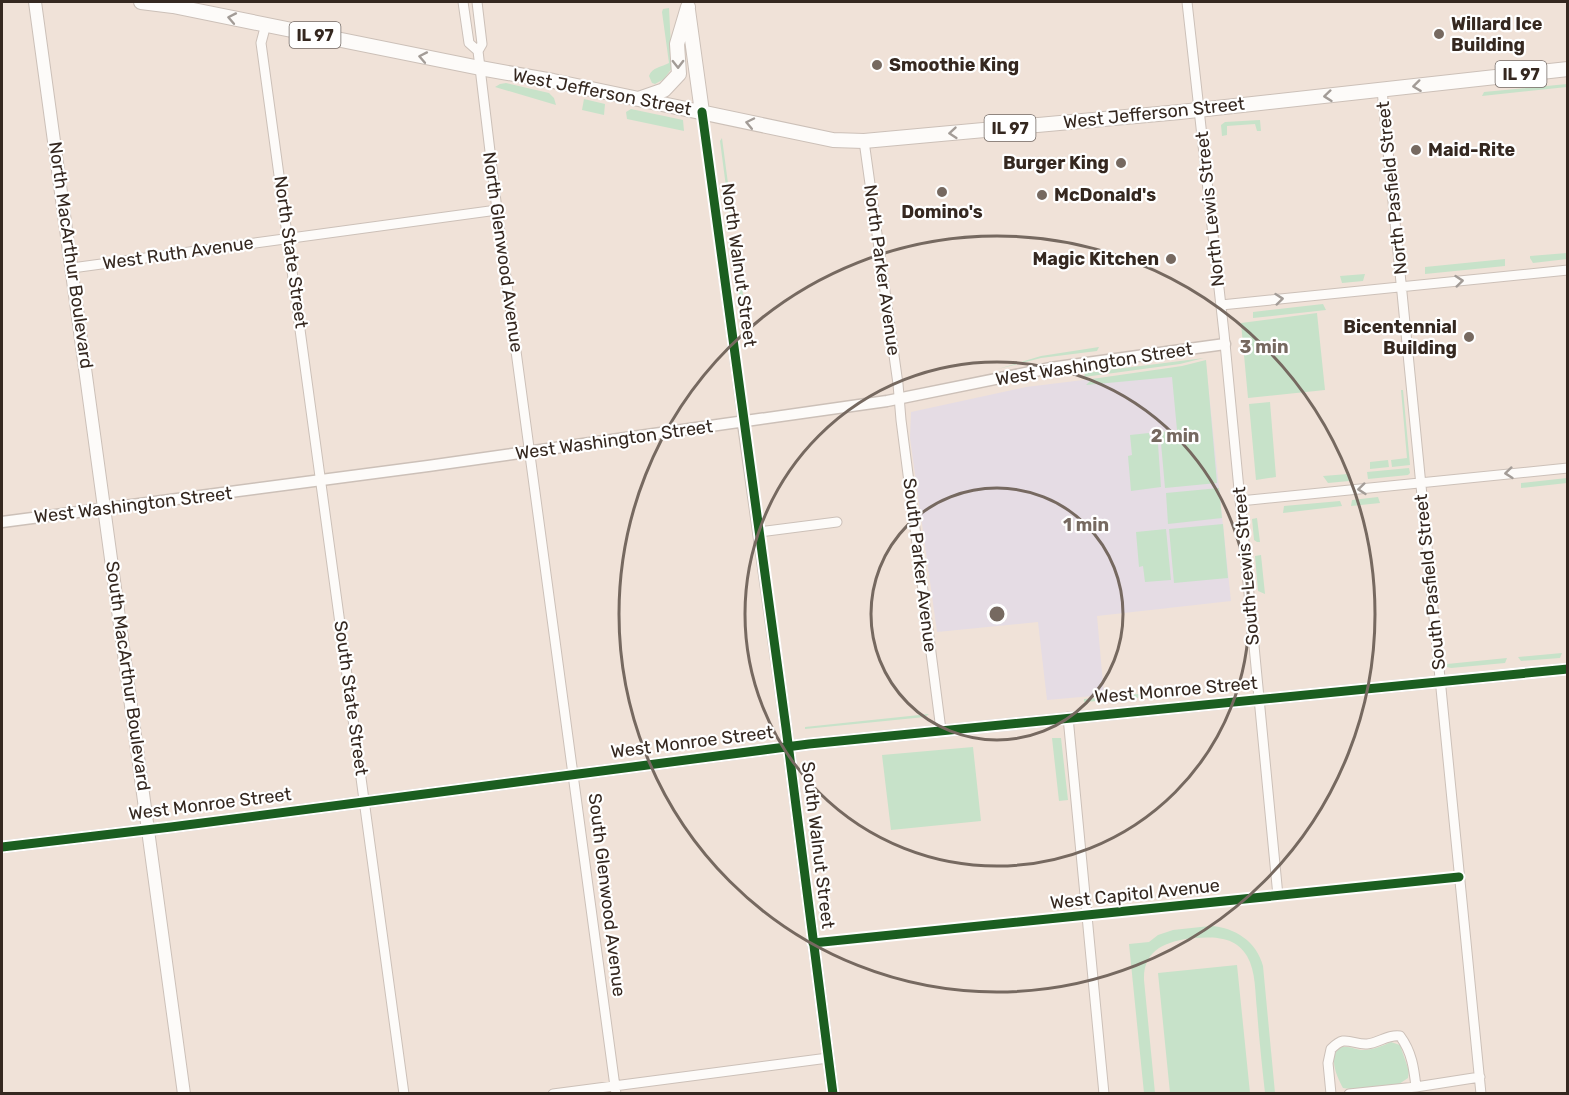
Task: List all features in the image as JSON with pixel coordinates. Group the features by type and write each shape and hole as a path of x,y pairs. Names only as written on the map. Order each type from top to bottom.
{"main road":[{"name":"North MacArthur Boulevard","path":"35,2 105,508"},
{"name":"West Jefferson Street","path":"141,2 170,4 820,138 864,141 1200,110 1568,69"},
{"path":"636,99 664,90 679,74 677,44 688,4"},
{"name":"North Walnut Street","path":"688,4 702,112"},
{"name":"South MacArthur Boulevard","path":"105,508 184,1094"}],"street":[{"name":"North Glenwood Avenue","path":"463,2 469,43 478,51"},
{"name":"North Glenwood Avenue","path":"477,2 482,44 478,51 480,68 530,452"},
{"name":"North Lewis Street","path":"1187,2 1225,344"},
{"name":"North State Street","path":"266,24 261,43 321,480"},
{"name":"North Pasfield Street","path":"1382,90 1401,286"},
{"name":"North Walnut Street","path":"702,112 743,422"},
{"name":"North Parker Avenue","path":"864,141 898,399"},
{"name":"West Ruth Avenue","path":"72,268 497,210"},
{"path":"1221,305 1568,270"},
{"name":"South Pasfield Street","path":"1401,286 1481,1094"},
{"name":"West Washington Street","path":"2,522 743,422 898,399 1050,368 1225,344"},
{"name":"South Lewis Street","path":"1225,344 1278,896"},
{"name":"South Parker Avenue","path":"898,399 942,730"},
{"name":"South Walnut Street","path":"743,422 789,747 833,1094"},
{"name":"South Glenwood Avenue","path":"530,452 616,1089"},
{"path":"1240,501 1568,468"},
{"name":"South State Street","path":"321,480 404,1094"},
{"path":"759,532 837,522"},
{"name":"West Monroe Street","path":"2,847 789,747 1068,717 1568,669"},
{"path":"1068,717 1104,1094"},
{"name":"West Capitol Avenue","path":"813,943 1460,877"},
{"path":"1330,1094 1328,1063 1330,1049 1339,1042 1369,1044 1395,1035 1400,1036 1409,1050 1416,1087"},
{"path":"553,1094 616,1089 828,1058"},
{"path":"1349,1094 1480,1077"}],"shaded area":[{"path":"1206,365 1231,601 1097,616 1104,695 1047,700 1038,622 937,632 910,438 911,412 1026,387"}],"green space":[{"path":"669,8 672,68 664,79 655,84 652,83 650,73 669,63 662,12 663,9"},
{"path":"506,83 549,93 556,105 495,87"},
{"path":"1567,84 1567,87 1482,96 1484,92"},
{"path":"584,99 605,104 604,115 582,110"},
{"path":"631,109 683,120 684,131 627,119 626,112"},
{"path":"1260,120 1261,131 1257,131 1255,124 1227,126 1227,135 1222,136 1221,125 1225,122"},
{"path":"722,138 734,229 731,225 720,141"},
{"path":"736,246 744,301 740,302 734,250"},
{"path":"1567,253 1567,259 1533,263 1530,258 1530,256"},
{"path":"1505,259 1505,266 1425,274 1425,267"},
{"path":"1365,274 1363,281 1342,283 1340,276"},
{"path":"1323,304 1326,310 1253,318 1253,312"},
{"path":"1317,313 1325,390 1248,398 1241,323"},
{"path":"1099,347 1097,351 1041,358 998,369 1041,356"},
{"path":"1204,358 1180,364 1084,377 1085,373"},
{"path":"1206,360 1217,483 1165,488 1161,443 1153,436 1153,433 1177,430 1172,377 1086,385 1092,379 1182,366"},
{"path":"1401,390 1403,390 1410,465 1392,467 1391,460 1407,458"},
{"path":"1270,402 1276,477 1256,480 1249,404"},
{"path":"1149,433 1158,444 1161,487 1131,491 1128,456 1132,455 1130,435"},
{"path":"1388,460 1389,467 1370,469 1370,462"},
{"path":"1409,468 1408,475 1368,479 1367,472"},
{"path":"1348,474 1349,481 1328,483 1323,476"},
{"path":"1567,478 1567,483 1521,488 1521,483"},
{"path":"1219,488 1222,518 1168,524 1166,493"},
{"path":"1378,497 1380,503 1351,506 1352,500"},
{"path":"1340,501 1342,506 1283,513 1284,506"},
{"path":"1257,518 1260,542 1254,540 1252,519"},
{"path":"1223,524 1228,578 1174,583 1169,529"},
{"path":"1166,529 1171,580 1145,582 1143,566 1139,567 1136,532"},
{"path":"1261,555 1265,594 1258,591 1255,556"},
{"path":"1562,653 1560,658 1521,661 1518,657"},
{"path":"1507,658 1505,663 1447,667 1447,664"},
{"path":"1238,684 1238,689 1209,692 1206,687"},
{"path":"1200,688 1198,693 1168,696 1165,691"},
{"path":"1139,694 1138,698 1084,702 1084,699"},
{"path":"929,714 925,717 805,729 805,727"},
{"path":"1052,738 1061,738 1068,800 1059,801"},
{"path":"973,747 981,821 891,830 882,755"},
{"path":"1210,926 1228,929 1244,937 1260,957 1263,966 1275,1093 1265,1093 1255,982 1247,956 1242,949 1230,941 1194,938 1175,941 1158,948 1152,954 1145,969 1144,980 1155,1093 1144,1093 1129,944 1149,942 1158,935 1173,930"},
{"path":"1237,965 1250,1093 1170,1093 1158,973"},
{"path":"1391,1042 1400,1045 1409,1071 1408,1078 1399,1084 1343,1088 1334,1062 1334,1056 1340,1048 1370,1049"}],"cycle path":[{"path":"702,112 786,728 833,1094"},
{"path":"2,847 809,744 1568,669"},
{"path":"813,943 1459,877"}],"place":[{"name":"Willard Ice Building","path":"1439,34"},
{"name":"Smoothie King","path":"877,65"},
{"name":"Maid-Rite","path":"1416,150"},
{"name":"Burger King","path":"1121,163"},
{"name":"Domino's","path":"942,192"},
{"name":"McDonald's","path":"1042,195"},
{"name":"Magic Kitchen","path":"1171,259"},
{"name":"Bicentennial Building","path":"1469,337"}]}
